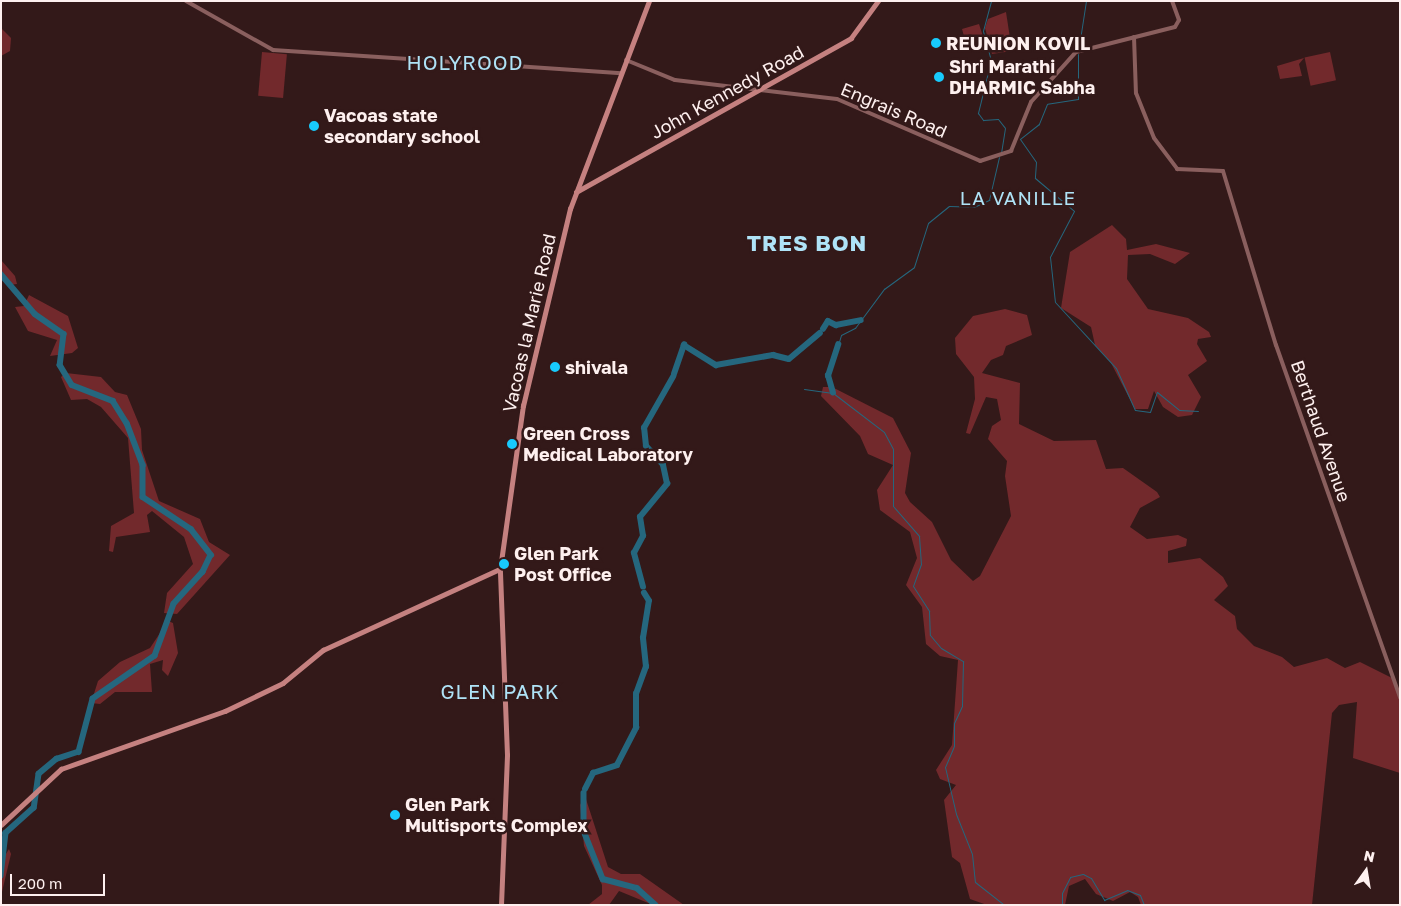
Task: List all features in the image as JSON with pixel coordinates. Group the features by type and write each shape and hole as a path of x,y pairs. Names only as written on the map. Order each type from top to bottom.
{"main road":[{"name":"Vacoas la Marie Road","path":"501,905 507,755 500,569 524,398 576,192 649,1"},
{"name":"John Kennedy Road","path":"576,192 851,38 878,1"},
{"path":"1,825 40,785 67,767 225,712 283,683 323,650 500,569"}],"street":[{"path":"186,1 273,50 621,73"},
{"path":"1138,38 1179,24 1172,1"},
{"path":"1137,48 1138,38"},
{"path":"1137,48 1138,38"},
{"name":"Engrais Road","path":"626,60 675,80 837,99 980,161 1004,154 1013,148 1027,108 1076,52 1138,38"},
{"name":"Berthaud Avenue","path":"1137,48 1136,93 1146,124 1162,149 1177,168 1223,171 1276,345 1400,698"}],"shaded area":[{"path":"1006,12 1012,51 992,54 985,28 988,19"},
{"path":"979,24 987,49 978,52 975,45 967,47 962,29"},
{"path":"1,28 11,38 10,51 1,56"},
{"path":"262,52 287,54 283,98 258,96"},
{"path":"1330,52 1336,80 1311,86 1305,57"},
{"path":"1304,58 1299,64 1302,76 1280,79 1277,66"},
{"path":"1112,225 1126,239 1127,250 1156,244 1190,253 1175,264 1150,254 1128,255 1127,279 1148,309 1188,318 1209,332 1211,337 1198,339 1197,344 1207,361 1188,375 1201,397 1192,415 1178,417 1163,407 1154,391 1148,409 1135,409 1111,363 1095,345 1091,327 1061,308 1070,252"},
{"path":"1,260 15,276 17,284 9,285 1,277"},
{"path":"29,295 68,316 78,348 72,353 50,356 57,340 28,331 15,307 24,306"},
{"path":"1005,309 1027,315 1032,335 1006,346 1003,355 991,360 982,373 1020,383 1019,424 1054,441 1096,440 1106,469 1123,468 1157,492 1160,497 1140,508 1130,527 1147,539 1178,535 1187,539 1186,546 1168,551 1168,563 1200,558 1223,577 1228,586 1214,600 1235,616 1237,629 1254,646 1282,657 1294,667 1327,658 1345,668 1360,662 1392,678 1400,698 1400,773 1353,758 1357,702 1339,705 1332,713 1312,905 1141,905 1138,897 1130,892 1113,901 1096,894 1085,879 1069,886 1065,905 987,905 970,899 960,863 952,857 944,800 956,785 940,779 936,770 952,745 958,660 940,656 926,644 922,607 906,585 917,558 910,532 880,510 877,490 893,465 868,454 860,436 821,396 823,387 832,387 893,418 911,453 905,493 910,502 932,522 951,560 973,581 980,576 1011,516 1005,476 1007,461 988,439 992,426 1001,420 997,399 986,397 970,434 966,433 975,399 974,377 956,354 955,338 973,316"},
{"path":"66,373 101,377 115,392 127,395 141,429 142,450 159,501 200,519 209,542 230,555 177,614 164,613 167,593 193,564 184,537 152,511 147,515 150,532 116,537 113,552 109,551 111,526 134,513 128,438 101,407 87,399 71,400 61,377"},
{"path":"168,621 173,623 178,653 168,676 162,670 163,660 150,664 152,692 115,692 100,704 91,703 98,681 120,662 150,648"},
{"path":"585,796 608,867 621,874 640,874 684,905 653,905 619,891 609,905 588,905 602,894 602,885 584,846 580,805"},
{"path":"9,849 11,854 1,896 1,862"}],"waterway":[{"path":"991,1 983,31 991,60 978,113 983,120 998,119 1005,128 1001,153"},
{"path":"1079,46 1086,1"},
{"path":"1078,54 1078,99 1047,104 1039,124 1020,139 1036,162 1035,178 1074,211 1050,257 1055,302 1116,368 1135,410 1150,412 1157,392 1179,410 1198,411"},
{"path":"838,345 841,335 855,328 884,289 914,267 928,223 949,206 974,207 989,200 999,157"},
{"path":"1,274 35,314 64,334 60,365 72,385 113,401 127,423 143,465 143,497 191,529 211,555 203,572 174,604 155,656 93,699 79,752 57,759 39,774 34,808 6,833 1,876"},
{"path":"823,329 828,321 836,325 861,320"},
{"path":"674,374 684,345 716,365 773,355 789,359 820,333"},
{"path":"833,393 828,376 838,345"},
{"path":"643,587 634,553 643,536 640,517 667,484 663,465 646,446 644,428 673,377"},
{"path":"804,389 833,393 884,432 893,449 893,506 919,536 921,564 913,586 929,611 930,635 941,648 963,661 962,706 954,723 954,746 945,767 956,814 972,854 975,882 1004,905"},
{"path":"585,789 593,773 617,765 636,728 636,694 646,667 643,638 649,601 644,593"},
{"path":"584,793 584,831 603,879 637,888 656,905"},
{"path":"1062,905 1062,893 1070,877 1083,874 1091,878 1104,900 1127,890 1140,895 1144,905"}],"place":[{"name":"REUNION KOVIL","path":"936,43"},
{"name":"Shri Marathi DHARMIC Sabha","path":"939,77"},
{"name":"Vacoas state secondary school","path":"314,126"},
{"name":"shivala","path":"555,367"},
{"name":"Green Cross Medical Laboratory","path":"512,444"},
{"name":"Glen Park Post Office","path":"504,564"},
{"name":"Glen Park Multisports Complex","path":"395,815"}],"district":[{"name":"HOLYROOD","path":"465,62"},
{"name":"LA VANILLE","path":"1018,198"},
{"name":"TRES BON","path":"807,243"},
{"name":"GLEN PARK","path":"500,691"}]}
